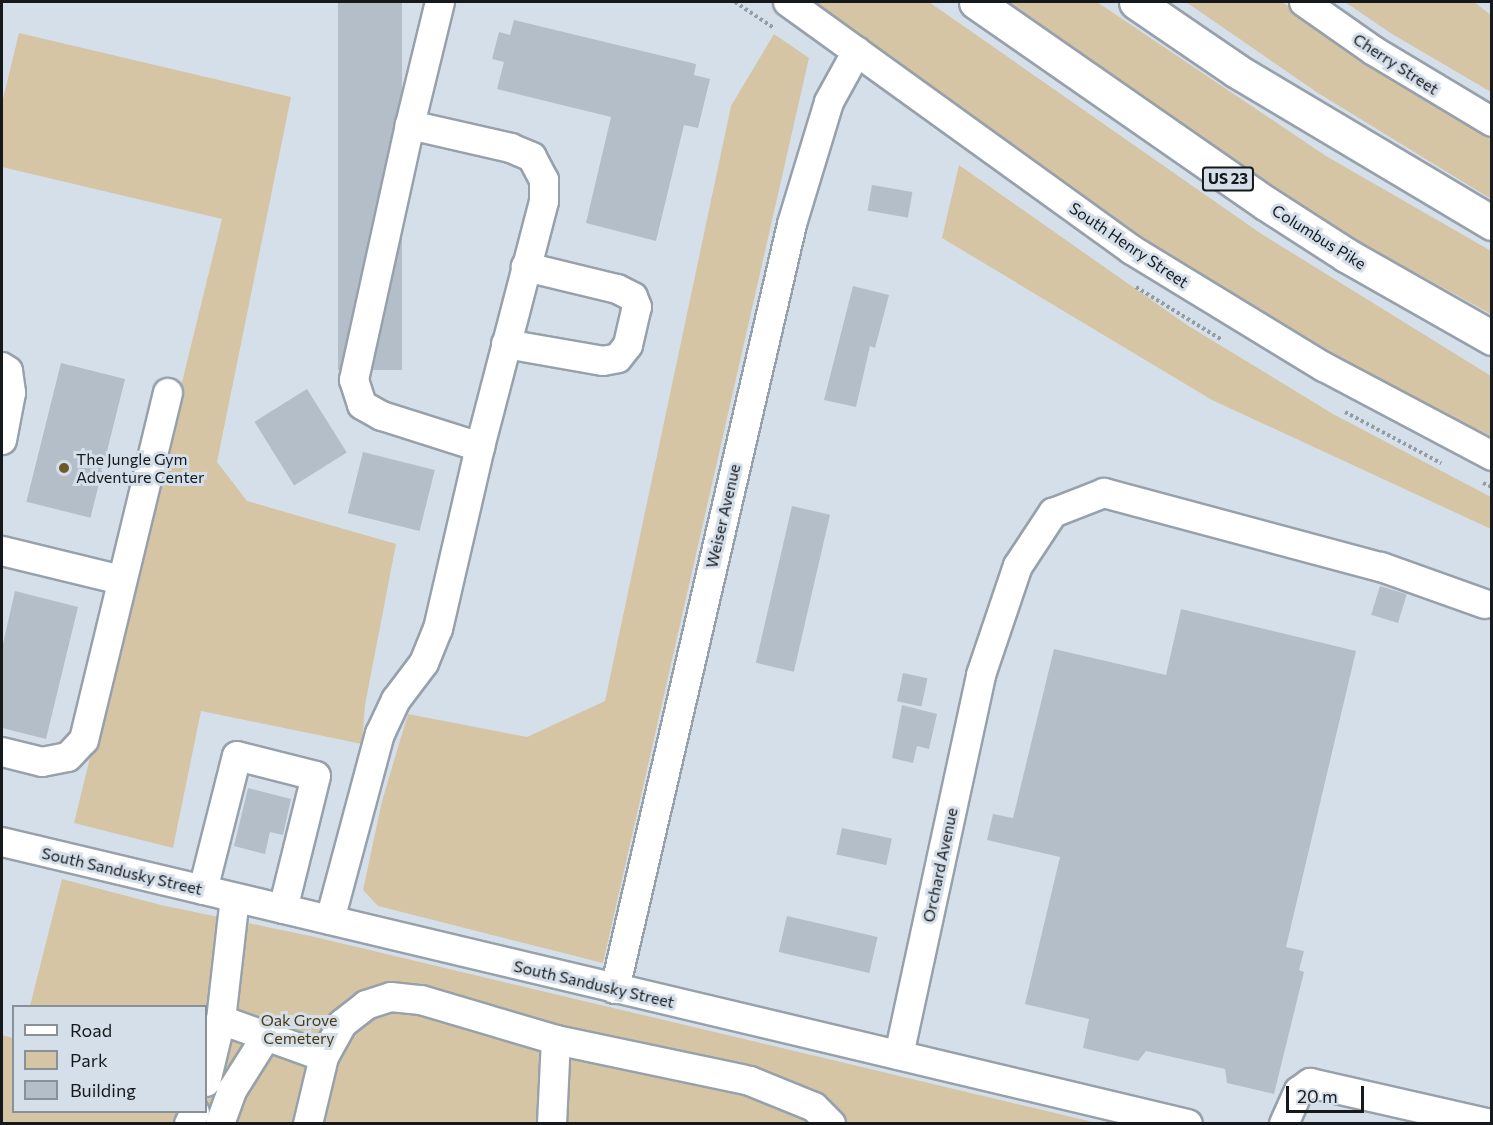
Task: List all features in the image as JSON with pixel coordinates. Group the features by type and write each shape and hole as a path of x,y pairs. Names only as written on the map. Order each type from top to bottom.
{"highway":[{"name":"Columbus Pike","path":"976,2 1267,204 1346,255 1491,338"},
{"path":"1136,2 1237,71 1491,224"}],"street":[{"path":"440,2 410,125 354,380 362,405 382,416 480,447"},
{"name":"South Henry Street","path":"788,2 1141,255 1324,367 1491,456"},
{"name":"Cherry Street","path":"1304,2 1374,51 1491,122"},
{"name":"Weiser Avenue","path":"615,989 792,224 829,102 857,51"},
{"path":"330,920 380,734 396,700 424,663 438,629 480,447 544,201 544,180 532,157 511,148 410,125"},
{"path":"506,344 603,361 618,358 628,345 637,307 633,297 617,289 526,267"},
{"path":"2,367 8,371 11,393 2,440"},
{"path":"2,752 42,762 68,757 84,740 168,393"},
{"name":"Orchard Avenue","path":"899,1055 981,675 1018,566 1053,513 1104,493 1381,567 1485,604"},
{"path":"2,551 121,580"},
{"path":"203,890 237,756 316,776 283,909"},
{"name":"South Sandusky Street","path":"2,843 1188,1124"},
{"path":"207,1078 221,1020 235,898"},
{"path":"308,1124 324,1057 342,1024 366,1005 391,997 421,1000 556,1040 750,1081 814,1107 831,1124"},
{"path":"221,1020 324,1057"},
{"path":"219,1124 234,1089 267,1035"},
{"path":"552,1124 556,1040"},
{"path":"1284,1124 1299,1091 1310,1083 1490,1124"}],"green space":[{"path":"812,2 929,2 1260,233 1491,376 1491,436 1395,389 1179,263"},
{"path":"1008,2 1097,2 1326,156 1491,251 1491,314 1323,222"},
{"path":"1186,2 1282,2 1444,111 1491,138 1491,199 1318,93"},
{"path":"1345,2 1474,2 1491,15 1491,92 1392,34"},
{"path":"19,33 291,97 217,462 247,501 396,544 365,705 362,744 201,711 173,848 74,823 222,219 2,167 2,103"},
{"path":"774,34 809,58 603,963 378,906 363,890 382,801 408,714 527,737 605,701 731,106"},
{"path":"959,165 1187,325 1333,414 1491,497 1491,529 1212,400 942,238"},
{"name":"Oak Grove Cemetery","path":"62,879 161,905 315,937 1097,1123 2,1124 2,1035 12,1038 12,1113 207,1113 207,1005 30,1005"}],"building":[{"path":"338,2 402,2 402,370 338,370"},
{"path":"514,20 696,64 694,75 710,79 698,128 684,125 656,241 586,223 611,117 497,89 504,62 492,59 499,32 510,35"},
{"path":"872,185 912,192 908,218 867,211"},
{"path":"853,286 889,295 875,348 870,346 856,407 824,400"},
{"path":"61,363 125,379 90,518 26,502"},
{"path":"307,389 347,453 294,485 254,422"},
{"path":"363,452 435,470 420,531 348,513"},
{"path":"792,506 830,515 794,672 756,663"},
{"path":"1380,586 1407,594 1398,623 1371,615"},
{"path":"15,591 78,607 46,739 2,728 2,648"},
{"path":"1181,609 1356,651 1286,947 1304,951 1299,970 1304,972 1274,1094 1227,1083 1225,1069 1146,1051 1138,1061 1083,1048 1089,1019 1025,1004 1060,857 987,840 993,814 1013,818 1054,649 1166,675"},
{"path":"903,673 927,678 921,707 897,701"},
{"path":"902,705 937,714 929,749 917,746 913,763 892,758"},
{"path":"248,788 291,799 283,835 270,832 265,854 234,846"},
{"path":"842,828 892,839 886,865 836,854"},
{"path":"787,916 878,937 869,973 779,952"}],"place":[{"name":"The Jungle Gym Adventure Center","path":"64,468"}]}
